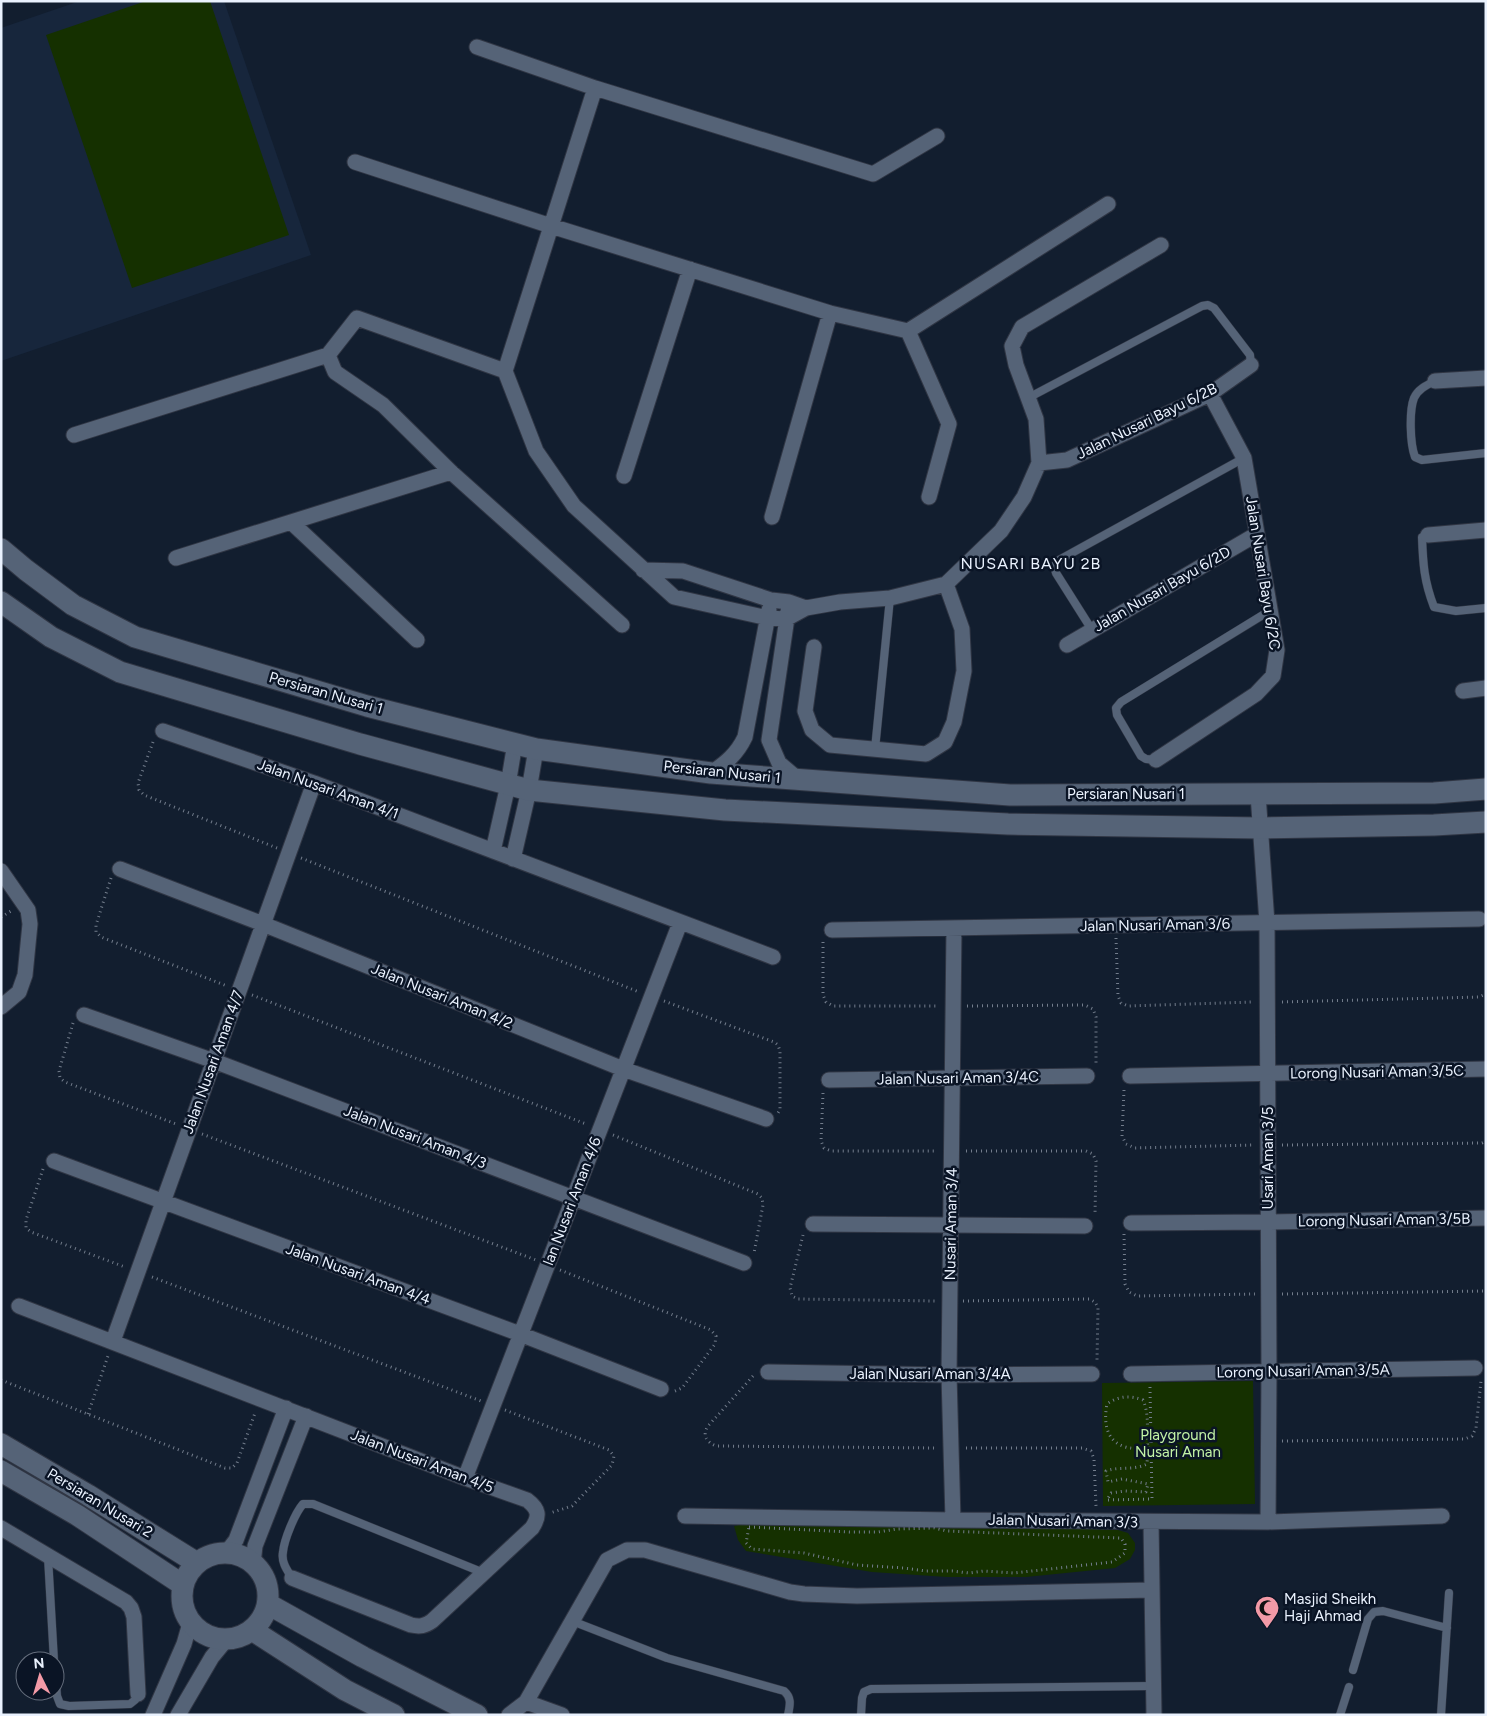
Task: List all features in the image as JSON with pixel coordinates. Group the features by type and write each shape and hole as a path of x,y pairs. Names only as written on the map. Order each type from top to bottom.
{"main road":[{"name":"Persiaran Nusari 1","path":"1,549 73,605 136,637 368,706 536,749 711,773 1010,795 1434,793 1486,790"},
{"name":"Persiaran Nusari 1","path":"1,602 51,637 120,672 360,744 529,790 725,810 1008,824 1260,828 1434,825 1486,822"},
{"name":"Persiaran Nusari 2","path":"1,1444 88,1494 197,1563"},
{"name":"Persiaran Nusari 2","path":"1,1471 77,1515 183,1585"},
{"path":"226,1553 240,1556 253,1564 263,1575 268,1589 268,1604 262,1618 252,1630 239,1637 226,1640 213,1638 200,1632 190,1623 184,1611 181,1598 183,1585 188,1573 197,1563 211,1555 226,1553"},
{"path":"268,1604 363,1657 477,1715"},
{"path":"252,1630 345,1690 394,1715"}],"street":[{"path":"477,48 595,88 873,174 937,136"},
{"path":"595,88 505,371 536,451 574,506 674,597 768,618 786,619 806,608 840,602 890,598 946,584 1001,531 1024,497 1039,463 1036,419 1016,364 1012,346 1022,327 1161,245"},
{"path":"355,162 551,226 830,313 908,331 1108,204"},
{"path":"624,476 690,269"},
{"path":"772,517 830,313"},
{"path":"74,435 328,355 357,318 505,371"},
{"path":"908,331 950,424 929,497"},
{"path":"328,355 335,372 383,406 451,472 622,625"},
{"name":"Jalan Nusari Bayu 6/2B","path":"1039,463 1067,460 1210,394 1251,365"},
{"path":"1435,381 1486,378"},
{"name":"Jalan Nusari Bayu 6/2C","path":"1156,760 1256,694 1273,676 1277,650 1244,458 1210,394"},
{"path":"176,558 451,472"},
{"path":"291,522 417,640"},
{"path":"1428,535 1486,530"},
{"name":"Jalan Nusari Bayu 6/2D","path":"1067,645 1257,534"},
{"path":"643,570 684,571 771,600 789,602 806,608"},
{"path":"814,647 805,711 812,730 830,745 926,754 945,742 954,722 964,671 962,628 946,584"},
{"path":"711,773 730,760 740,748 745,737 771,600"},
{"path":"789,602 769,740 779,763 799,780"},
{"path":"1463,691 1486,688"},
{"name":"Jalan Nusari Aman 4/1","path":"163,730 314,783 513,859"},
{"path":"493,851 515,744"},
{"path":"536,749 529,790 513,859 773,957"},
{"name":"Jalan Nusari Aman 4/7","path":"113,1341 314,783"},
{"name":"Usari Aman 3/5","path":"1258,794 1266,924 1269,1372 1268,1522"},
{"name":"Jalan Nusari Aman 4/2","path":"120,869 263,924 623,1069 766,1119"},
{"path":"1,871 28,910 30,924 25,975 19,992 1,1007"},
{"name":"Jalan Nusari Aman 3/6","path":"832,930 1479,919"},
{"name":"lan Nusari Aman 4/6","path":"464,1478 680,923"},
{"name":"Nusari Aman 3/4","path":"950,1526 949,1375 954,928"},
{"name":"Jalan Nusari Aman 4/3","path":"84,1015 214,1061 744,1263"},
{"name":"Lorong Nusari Aman 3/5C","path":"1130,1076 1486,1069"},
{"name":"Jalan Nusari Aman 3/4C","path":"829,1080 1087,1076"},
{"name":"Jalan Nusari Aman 4/4","path":"54,1161 520,1334 661,1389"},
{"name":"Lorong Nusari Aman 3/5B","path":"1132,1223 1486,1218"},
{"path":"813,1224 1085,1226"},
{"name":"Jalan Nusari Aman 4/5","path":"19,1306 464,1478 527,1500 534,1505 537,1513"},
{"name":"Lorong Nusari Aman 3/5A","path":"1131,1374 1475,1368"},
{"name":"Jalan Nusari Aman 3/4A","path":"768,1372 949,1375 1092,1374"},
{"path":"226,1553 236,1540 286,1408"},
{"path":"253,1564 255,1546 306,1416"},
{"path":"292,1578 411,1625 426,1625 532,1528 537,1521 537,1513"},
{"name":"Jalan Nusari Aman 3/3","path":"685,1516 950,1526 1097,1522 1268,1522 1442,1516"},
{"path":"1151,1522 1154,1715"},
{"path":"1,1528 126,1602 131,1608 134,1617 138,1694"},
{"path":"527,1709 572,1621 607,1560 627,1550 646,1550 790,1592 804,1594 867,1596 1152,1590"},
{"path":"153,1715 184,1644 190,1623"},
{"path":"178,1715 212,1657 226,1640"},
{"path":"509,1715 527,1709 562,1715"}],"lane":[{"path":"1028,398 1202,306 1208,305 1214,308 1250,355 1251,365"},
{"path":"1435,381 1423,387 1414,397 1412,408 1412,448 1415,457 1422,460 1486,453"},
{"path":"1092,630 1056,573 1054,566 1059,560 1244,458"},
{"path":"1428,535 1422,536 1423,566 1426,587 1434,607 1456,611 1486,608"},
{"path":"875,749 890,598"},
{"path":"1156,760 1146,759 1141,756 1117,715 1116,708 1121,702 1270,610"},
{"path":"292,1578 285,1566 282,1553 296,1512 303,1504 312,1504 484,1573"},
{"path":"48,1557 53,1651"},
{"path":"1441,1715 1449,1593"},
{"path":"1353,1670 1368,1619 1374,1612 1383,1611 1447,1628"},
{"path":"572,1621 667,1658 784,1691 789,1695 788,1715"},
{"path":"861,1715 864,1692 871,1689 1154,1686"},
{"path":"1340,1715 1349,1686"},
{"path":"59,1701 60,1704 69,1706 130,1704 138,1694"}],"path":[{"path":"163,730 153,740 138,783 139,790 144,795 651,996 774,1042 778,1045 780,1051 780,1110 777,1116 766,1119"},
{"path":"120,869 115,872 110,881 96,925 96,932 101,937 600,1129 758,1194 762,1198 762,1214 754,1253 751,1259 744,1263"},
{"path":"1115,925 1118,996 1121,1003 1128,1006 1479,997 1486,994"},
{"path":"832,930 826,934 824,941 822,995 826,1002 833,1006 1084,1005 1093,1009 1096,1017 1096,1069 1087,1076"},
{"path":"84,1015 77,1016 74,1021 60,1071 60,1078 65,1082 547,1265 711,1330 716,1336 715,1344 682,1388 675,1391 661,1389"},
{"path":"829,1080 824,1084 823,1091 821,1141 824,1148 831,1151 1086,1151 1093,1154 1096,1161 1095,1215 1092,1222 1085,1226"},
{"path":"54,1161 47,1162 43,1166 26,1220 26,1228 32,1232 609,1450 614,1456 612,1465 572,1506 554,1513 537,1513"},
{"path":"813,1224 807,1227 804,1233 790,1288 792,1296 798,1299 950,1301 1089,1299 1095,1302 1098,1308 1097,1366 1092,1374"},
{"path":"88,1414 113,1341"},
{"path":"1268,1441 1464,1439 1472,1436 1476,1428 1481,1376 1480,1371 1475,1368"},
{"path":"768,1372 758,1373 751,1377 708,1426 704,1431 705,1438 709,1443 716,1446 1082,1448 1091,1451 1094,1459 1097,1522"},
{"path":"1,1380 225,1468 232,1468 237,1462 261,1399"},
{"path":"1149,1448 1135,1449 1116,1443 1110,1438 1105,1426 1107,1404 1114,1399 1134,1396 1143,1400 1147,1408 1148,1417 1149,1448 1152,1499 1108,1500 1111,1493 1116,1491 1146,1492 1148,1484 1122,1479 1108,1482 1106,1471 1118,1468 1124,1470 1139,1468 1147,1464 1149,1448 1150,1383"},
{"path":"950,1526 1121,1538 1125,1544 1125,1553 1112,1562 1014,1573 984,1571 969,1573 857,1565 804,1553 752,1548 746,1543 749,1527 878,1532 950,1526"}],"shaded area":[{"path":"80,1 224,1 311,255 1,361 1,28"}],"green space":[{"path":"146,1 210,1 289,235 132,288 46,35"},
{"name":"Playground Nusari Aman","path":"1253,1381 1255,1504 1103,1506 1102,1383"},
{"path":"755,1522 1118,1530 1128,1533 1135,1543 1135,1550 1130,1559 1115,1568 1026,1577 947,1577 872,1572 746,1551 738,1540 734,1526"}],"place":[{"name":"Masjid Sheikh Haji Ahmad","path":"1267,1629"}],"district":[{"name":"NUSARI BAYU 2B","path":"1031,563"}]}
